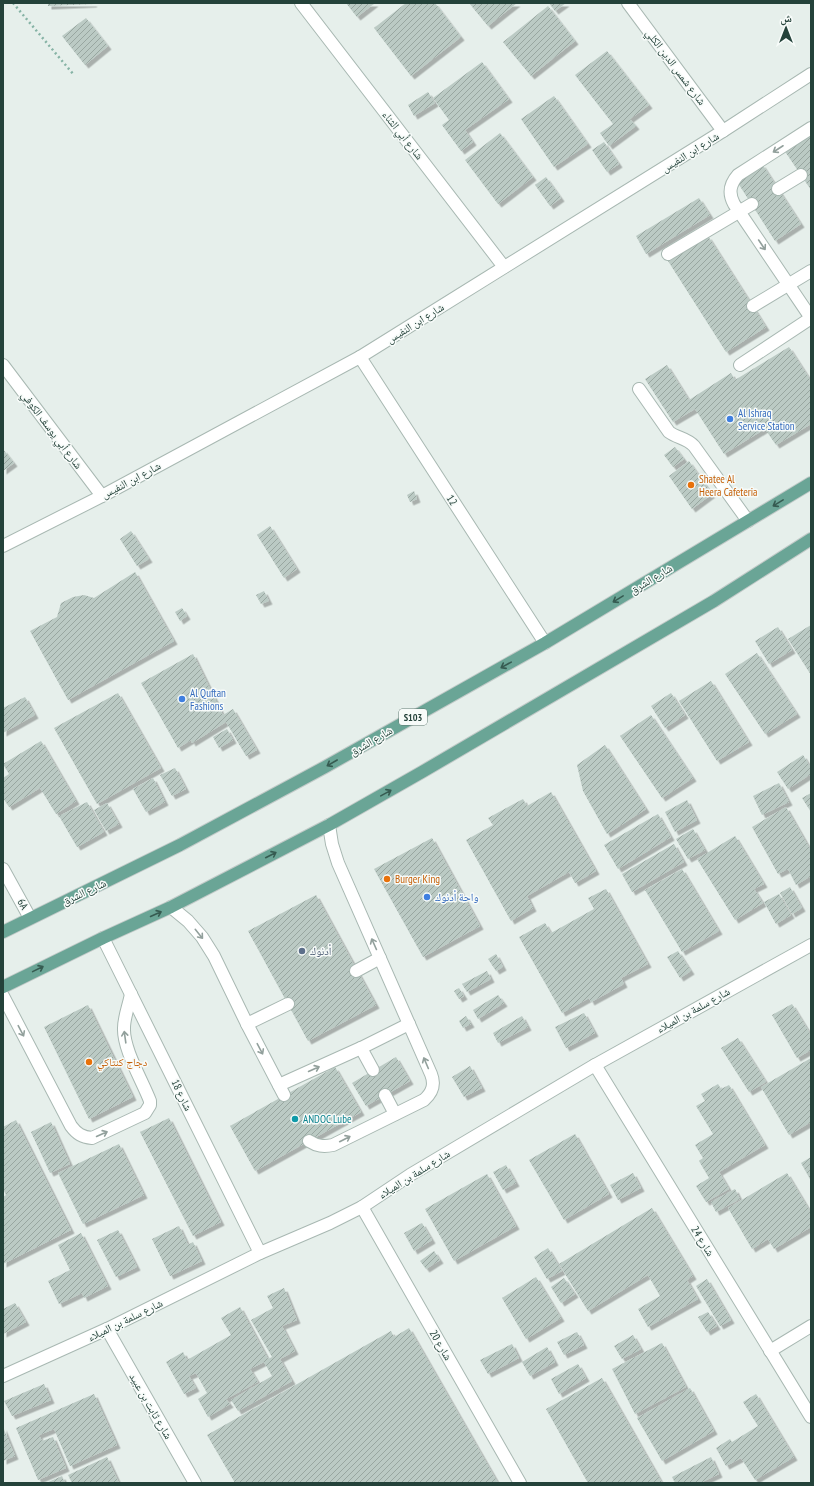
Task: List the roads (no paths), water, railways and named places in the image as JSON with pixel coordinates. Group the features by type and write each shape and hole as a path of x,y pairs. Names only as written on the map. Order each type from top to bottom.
{"main road":[{"name":"شارع الشرق","path":"3,932 107,882 253,807 545,643 811,483"},
{"path":"3,987 103,938 171,907 329,825 714,601 811,539"}],"street":[{"name":"شارع أبي الثناء","path":"301,3 504,267"},
{"name":"شارع شمس الدين الكلي","path":"628,3 723,131"},
{"name":"شارع ابن النفيس","path":"3,546 102,496 360,357 723,131 811,74"},
{"path":"740,365 811,318 739,212 730,197 730,189 733,181 738,175 811,128"},
{"path":"778,189 801,175"},
{"path":"668,254 752,204"},
{"path":"753,306 811,271"},
{"name":"12","path":"360,357 545,643"},
{"name":"شارع أبي يوسف الكوفي","path":"3,365 102,496"},
{"path":"639,389 669,432 673,435 684,438 694,446 748,521"},
{"path":"309,1141 324,1147 333,1145 424,1100 430,1095 433,1088 431,1074 338,863 329,825"},
{"name":"6A","path":"3,869 30,918"},
{"path":"171,907 188,920 214,956 247,1024 282,1090 360,1048 409,1024"},
{"name":"شارع 18","path":"103,938 260,1253"},
{"name":"شارع سلمة بن الميلاء","path":"3,1376 107,1329 260,1253 330,1223 362,1207 410,1175 595,1065 811,945"},
{"path":"356,970 380,958"},
{"path":"3,996 71,1126 76,1133 84,1137 92,1138 145,1113 150,1105 150,1101 126,1046 124,1036 124,1026 131,994"},
{"path":"247,1024 288,1004"},
{"path":"360,1048 373,1070"},
{"name":"شارع 24","path":"595,1065 811,1417"},
{"path":"385,1095 395,1114"},
{"name":"شارع 20","path":"362,1207 520,1483"},
{"path":"770,1350 811,1326"},
{"name":"شارع ثابت بن عبيد","path":"107,1329 195,1483"}],"place":[{"name":"Al Ishraq Service Station","path":"730,419"},
{"name":"Shatee Al Heera Cafeteria","path":"691,485"},
{"name":"Al Quftan Fashions","path":"182,699"},
{"name":"Burger King","path":"387,879"},
{"name":"واحة أدنوك","path":"427,897"},
{"name":"أدنوك","path":"302,951"},
{"name":"دجاج كنتاكي","path":"89,1062"},
{"name":"ANDOC Lube","path":"295,1119"}]}
